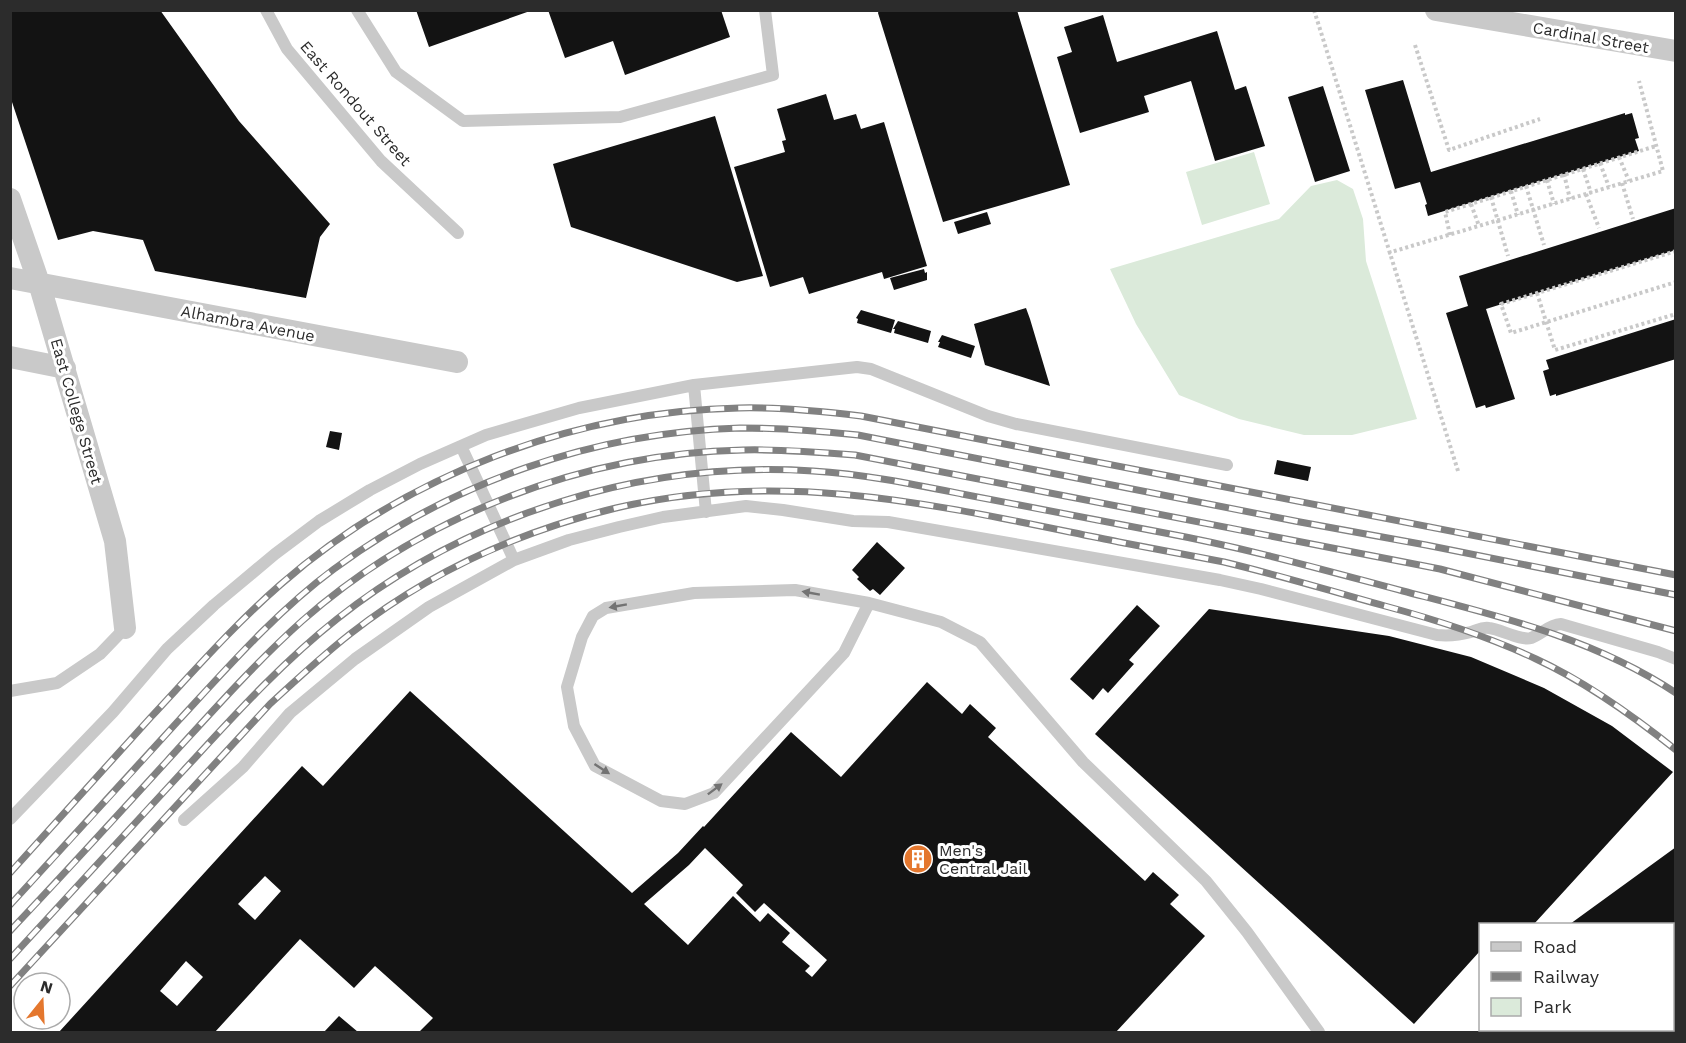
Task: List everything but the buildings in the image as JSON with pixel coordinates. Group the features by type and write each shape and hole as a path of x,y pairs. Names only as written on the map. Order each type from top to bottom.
{"street":[{"name":"Cardinal Street","path":"1436,10 1676,51"},
{"name":"East College Street","path":"10,199 39,283 115,541 125,628"},
{"name":"Alhambra Avenue","path":"10,278 457,362"},
{"path":"10,357 65,368"}],"lane":[{"name":"East Rondout Street","path":"266,10 287,49 381,161 458,233"},
{"path":"357,10 396,72 463,121 620,117 773,75 765,10"},
{"path":"10,819 113,712 167,649 214,605 266,562 319,521 370,490 486,435 579,408 694,385 857,367 871,369 988,416 1016,424 1227,465"},
{"path":"694,385 706,512"},
{"path":"461,446 514,560"},
{"path":"184,820 243,767 291,713 355,659 429,607 514,560 569,540 663,517 746,506 853,522 888,522 1220,580 1437,635 1447,636 1480,628 1492,628 1531,638 1554,625 1561,624 1676,659"},
{"path":"869,603 844,653 714,793 685,804 661,801 595,766 574,726 567,687 582,637 593,616 606,608 694,593 795,590 869,603 941,622 980,642 1083,762 1206,882 1247,932 1319,1032"},
{"path":"10,691 57,683 100,654 125,628"}],"path":[{"path":"1314,10 1388,253 1458,471"},
{"path":"1415,45 1449,150 1540,119"},
{"path":"1388,253 1664,171 1639,81"},
{"path":"1450,235 1445,212 1656,146"},
{"path":"1619,158 1629,181"},
{"path":"1600,163 1609,187"},
{"path":"1583,169 1599,228"},
{"path":"1564,174 1570,199"},
{"path":"1546,180 1554,204"},
{"path":"1622,183 1633,219"},
{"path":"1526,186 1544,245"},
{"path":"1511,191 1518,215"},
{"path":"1491,197 1508,256"},
{"path":"1471,204 1479,226"},
{"path":"1676,251 1501,304 1511,333 1676,282"},
{"path":"1538,293 1555,350 1676,314"}],"green space":[{"path":"1254,152 1270,204 1202,225 1186,172"},
{"path":"1337,180 1353,189 1363,219 1366,261 1417,419 1352,435 1304,435 1239,419 1179,395 1136,324 1110,269 1279,219 1311,186"}],"railway":[{"path":"10,873 230,633 280,585 329,546 381,512 436,482 494,457 554,437 615,422 677,412 739,408 770,408 861,416 1676,575"},
{"path":"10,905 235,660 273,621 334,569 379,538 476,487 527,467 579,451 632,439 740,428 858,435 1676,595"},
{"path":"10,931 216,707 284,637 349,584 399,550 452,522 508,497 565,478 624,463 683,454 743,450 785,450 855,455 1440,569 1676,631"},
{"path":"10,959 257,692 337,619 388,582 443,550 501,523 561,502 623,485 686,475 749,470 850,474 1165,533 1314,567 1509,620 1612,657 1676,693"},
{"path":"10,986 270,704 329,651 380,612 443,573 510,542 616,508 680,496 744,491 806,492 869,497 931,505 1244,567 1424,617 1518,651 1555,668 1591,689 1676,750"}],"place":[{"name":"Men's Central Jail","path":"918,859"}]}
